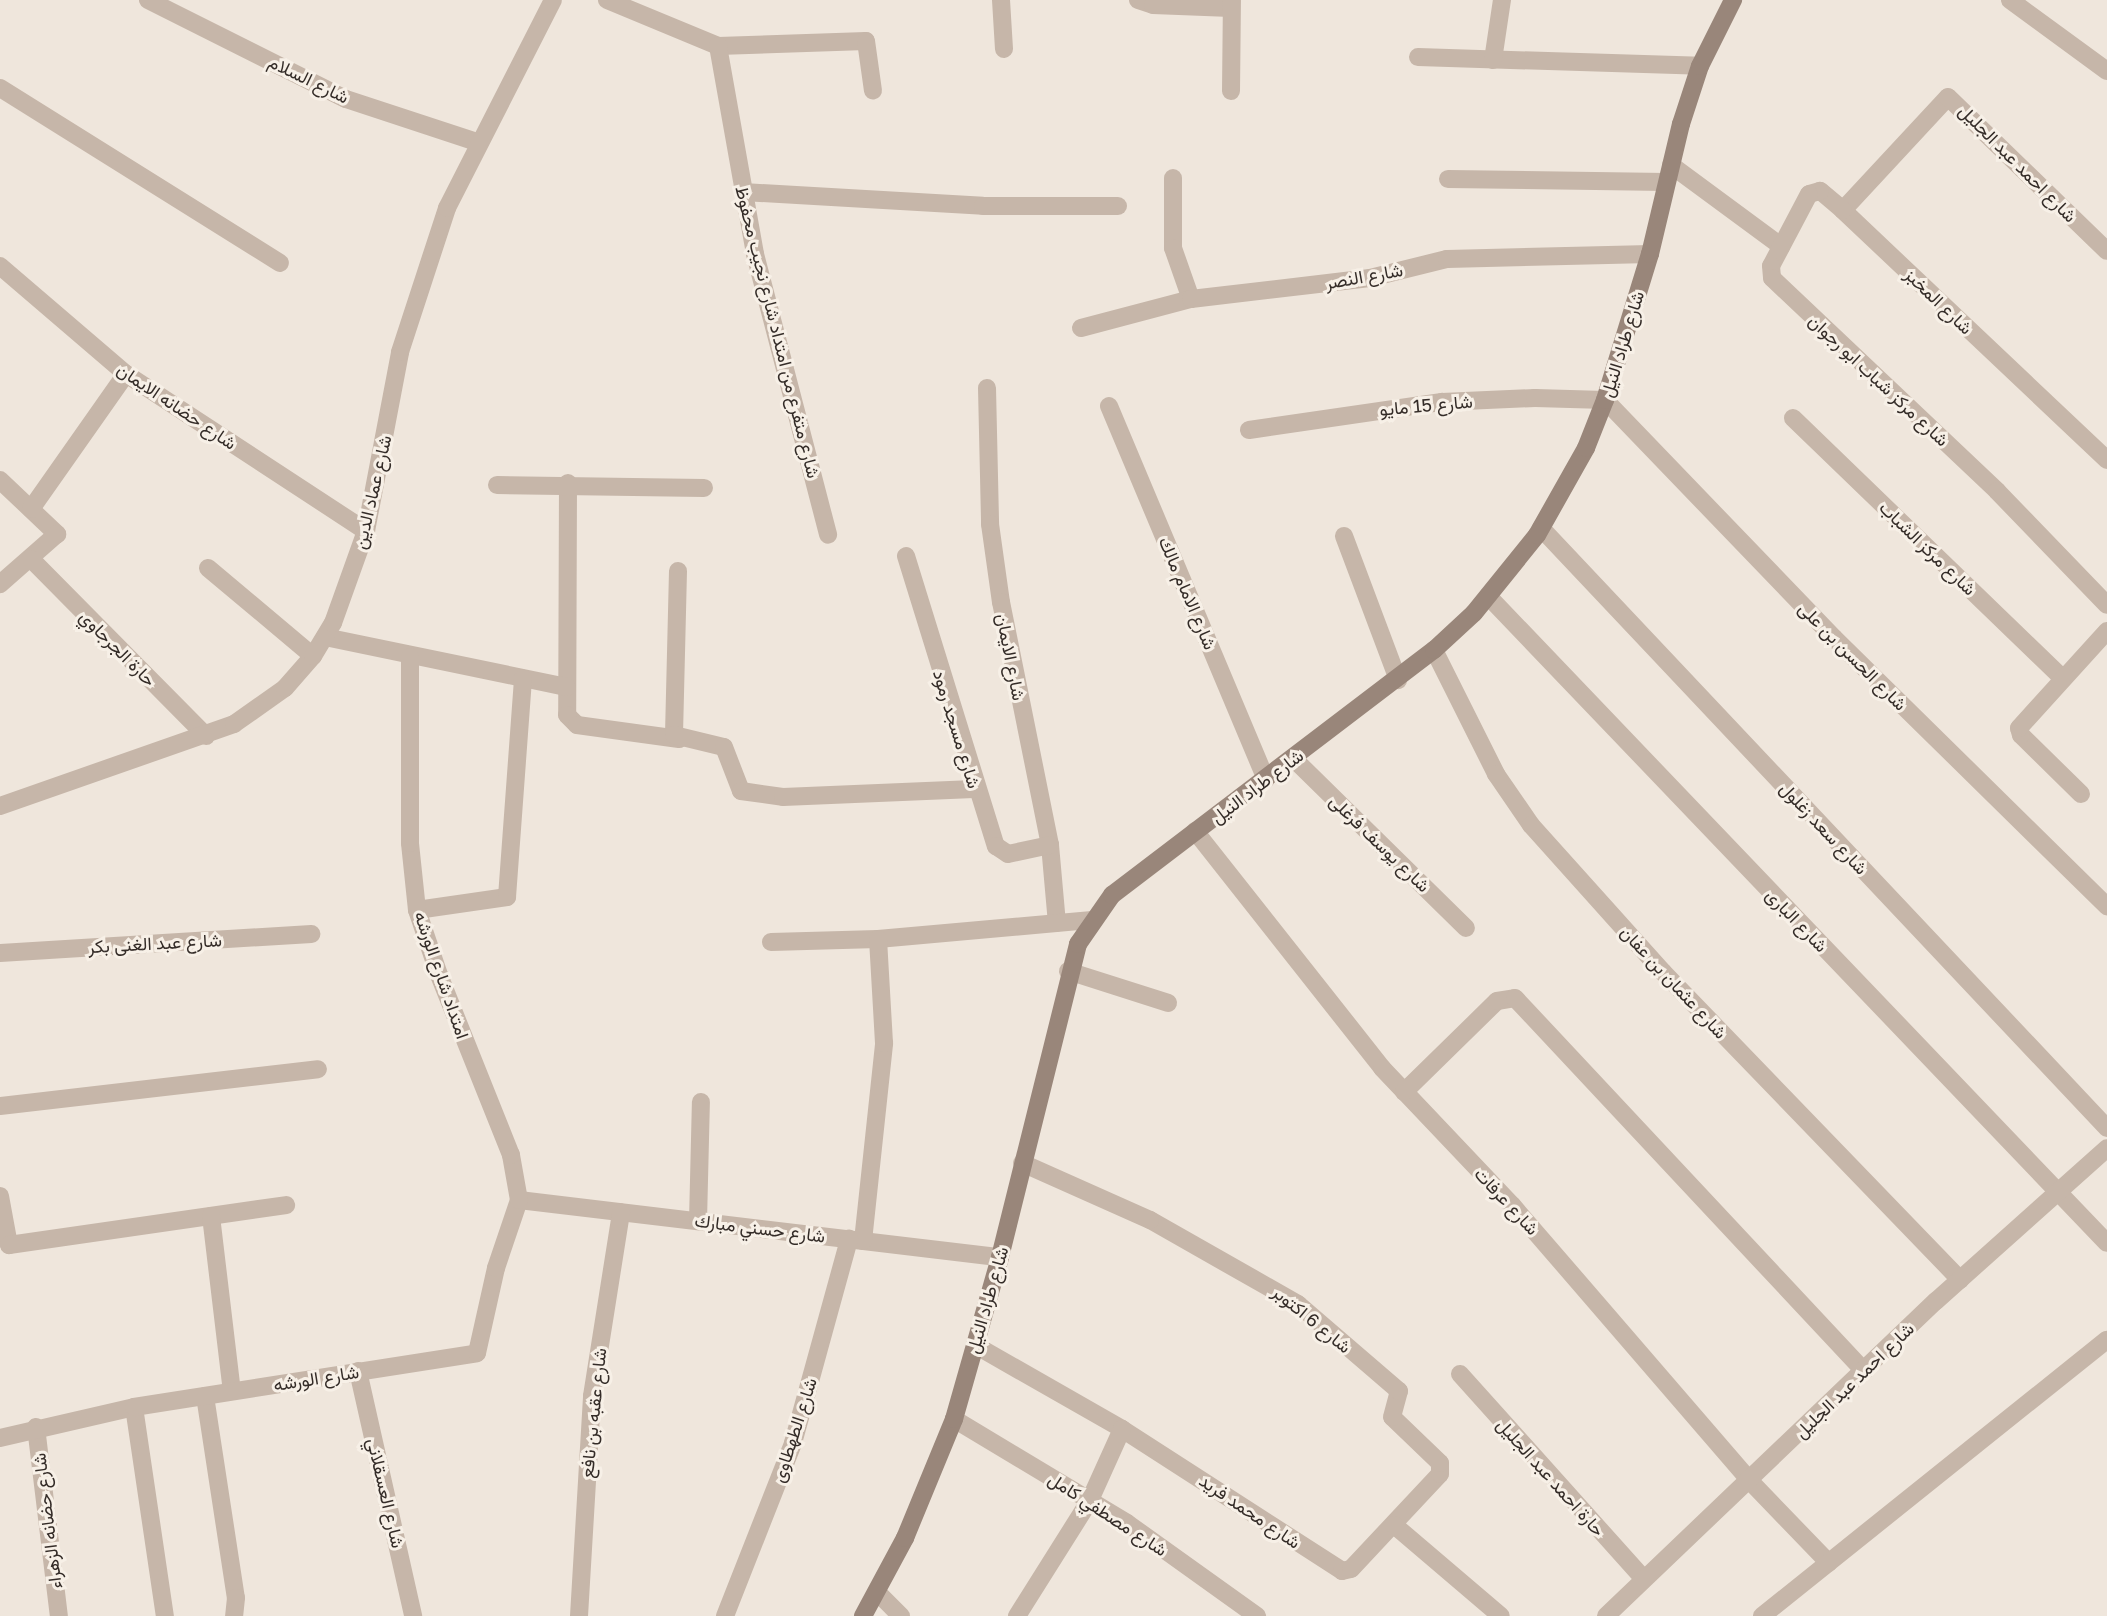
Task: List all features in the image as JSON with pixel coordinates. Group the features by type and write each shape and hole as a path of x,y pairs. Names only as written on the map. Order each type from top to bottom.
{"street":[{"name":"شارع السلام","path":"148,0 346,99 477,142"},
{"name":"شارع عماد الدين","path":"0,806 206,736 261,708 313,656 325,637 366,531 400,352 447,208 477,142 553,0"},
{"path":"607,0 718,46 866,41 873,91"},
{"path":"1001,0 1004,49"},
{"path":"1138,0 1153,5 1231,4 1231,91"},
{"path":"1493,60 1502,0"},
{"name":"شارع طراد النيل","path":"863,1616 877,1592 954,1419 1000,1257 1068,971 1093,920 1112,895 1434,650 1488,596 1541,528 1586,447 1605,400 1650,254 1668,174 1700,66 1732,0"},
{"path":"2010,0 2107,71"},
{"name":"شارع متفرع من امتداد شارع نجيب محفوظ","path":"718,46 743,192 828,535"},
{"path":"1418,57 1700,66"},
{"path":"0,88 280,263"},
{"name":"شارع احمد عبد الجليل","path":"1843,210 1948,97 2107,251"},
{"path":"1448,179 1668,174 1781,246"},
{"path":"1173,178 1173,248 1191,299"},
{"name":"شارع المخبز","path":"1781,246 1813,192 1820,191 2107,460"},
{"path":"743,192 983,206 1118,206"},
{"name":"شارع مركز شباب ابو رجوان","path":"1781,246 1771,266 1774,282 1997,491 2107,605"},
{"name":"شارع النصر","path":"1081,328 1191,299 1370,278 1461,258 1650,254"},
{"name":"شارع حضانه الايمان","path":"0,266 126,374 366,531"},
{"path":"32,509 126,374"},
{"name":"شارع الايمان","path":"987,388 990,524 1001,602 1050,845 1057,923"},
{"name":"شارع 15 مايو","path":"1249,430 1442,402 1605,400"},
{"name":"شارع الحسن بن على","path":"1605,400 1834,638 2107,906"},
{"name":"شارع الامام مالك","path":"1110,406 1266,779"},
{"name":"شارع مركز الشباب","path":"1793,418 2062,678"},
{"path":"0,480 57,534 0,584"},
{"path":"497,485 568,483 704,488"},
{"path":"568,483 567,715 577,725 723,747 734,782 749,794 850,796 974,789"},
{"name":"شارع سعد زغلول","path":"1541,528 2107,1128"},
{"path":"1344,536 1398,680"},
{"name":"شارع مسجد رمود","path":"906,556 974,789 1002,852 1050,845"},
{"name":"حارة الجرجاوي","path":"31,559 206,736"},
{"path":"208,568 313,656"},
{"path":"678,571 672,728 679,739"},
{"name":"شارع البارى","path":"1488,596 2107,1242"},
{"path":"2081,794 2020,732 2024,720 2107,632"},
{"path":"325,637 410,657 567,687"},
{"name":"شارع عثمان بن عفان","path":"1434,650 1496,774 1531,825 1664,972 1960,1280"},
{"name":"امتداد شارع الورشه","path":"410,657 410,843 417,910 439,975 512,1155 519,1200"},
{"path":"417,910 507,897 523,679"},
{"name":"شارع يوسف فرغلى","path":"1294,759 1466,928"},
{"name":"شارع عرفات","path":"1195,831 1404,1092 1513,1205 1749,1480 1829,1563"},
{"path":"771,942 878,939 1093,920"},
{"name":"شارع عبد الغنى بكر","path":"0,953 310,934"},
{"name":"شارع الطهطاوى","path":"725,1616 793,1443 856,1240 884,1044 878,939"},
{"path":"1068,971 1168,1003"},
{"path":"1404,1092 1497,1001 1515,998 1864,1371"},
{"path":"0,1106 318,1069"},
{"path":"698,1221 701,1102"},
{"name":"شارع احمد عبد الجليل","path":"1606,1616 1960,1280 2107,1148"},
{"name":"شارع 6 اكتوبر","path":"1022,1163 1150,1220 1273,1287 1399,1391 1393,1419 1441,1469 1394,1525"},
{"path":"0,1196 9,1245 286,1205"},
{"name":"شارع حسني مبارك","path":"519,1200 1000,1257"},
{"name":"شارع الورشه","path":"0,1438 36,1427 134,1407 477,1353 496,1268 519,1200"},
{"name":"شارع عقبه بن نافع","path":"579,1616 592,1396 621,1212"},
{"path":"211,1216 232,1391"},
{"path":"1762,1616 2107,1340"},
{"name":"شارع محمد فريد","path":"975,1345 1122,1429 1337,1569 1351,1569 1394,1525"},
{"name":"شارع العسقلاني","path":"358,1371 413,1616"},
{"name":"حارة احمد عبد الجليل","path":"1460,1374 1644,1579"},
{"path":"205,1396 236,1598 234,1616"},
{"path":"134,1407 164,1616"},
{"name":"شارع مصطفي كامل","path":"954,1419 1090,1500 1256,1616"},
{"name":"شارع حضانه الزهراء","path":"36,1427 59,1616"},
{"path":"1023,1614 1090,1500 1122,1429"},
{"path":"1394,1525 1501,1616"},
{"path":"877,1592 901,1616"}]}
